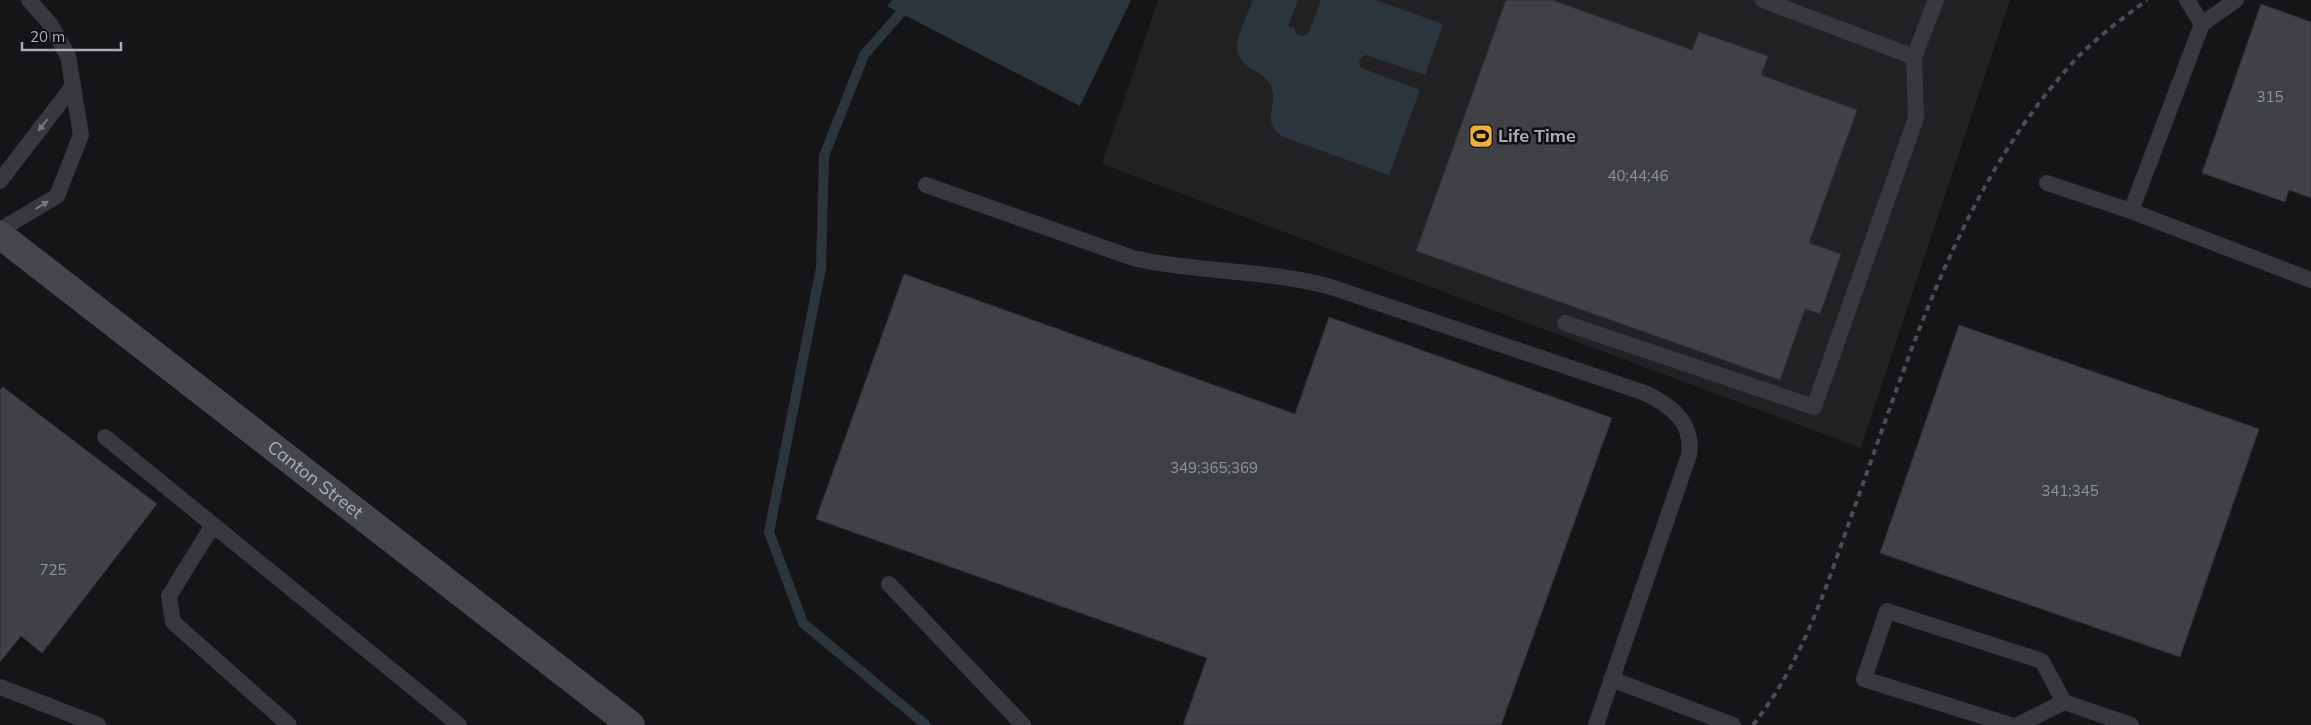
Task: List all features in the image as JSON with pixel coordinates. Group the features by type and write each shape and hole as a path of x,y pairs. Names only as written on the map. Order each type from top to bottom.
{"main road":[{"name":"Canton Street","path":"0,235 630,725"}],"lane":[{"path":"0,230 57,196 81,135 68,56 50,24 29,0"},
{"path":"1763,0 1914,57"},
{"path":"1565,322 1814,406 1916,118 1914,57 1936,0"},
{"path":"2187,0 2202,24"},
{"path":"2131,210 2202,24 2236,0"},
{"path":"0,181 73,86"},
{"path":"2047,183 2131,210 2311,280"},
{"path":"926,185 1133,258 1162,265 1282,276 1331,287 1645,393 1665,402 1687,429 1691,443 1689,455 1596,725"},
{"path":"105,437 459,725"},
{"path":"212,525 169,596 173,622 289,725"},
{"path":"888,584 1023,725"},
{"path":"2010,725 1864,679 1887,611 2042,661 2064,702 2131,725"},
{"path":"1611,679 1733,725"},
{"path":"0,688 98,725"},
{"path":"2018,725 2064,702"}],"shaded area":[{"path":"892,0 1131,0 1080,106 887,6"},
{"path":"1158,0 2010,0 1861,448 1102,164"},
{"path":"1253,0 1298,0 1288,26 1294,28 1296,34 1303,36 1309,32 1321,0 1375,0 1443,24 1425,75 1366,55 1361,57 1359,63 1361,68 1420,90 1389,175 1283,137 1276,130 1271,118 1273,92 1270,84 1262,75 1241,60 1238,55 1237,42"}],"building":[{"path":"1506,0 1552,0 1692,50 1699,32 1768,56 1761,75 1857,110 1809,243 1841,254 1820,314 1805,309 1780,380 1416,251"},
{"path":"2261,4 2311,22 2311,198 2289,190 2285,202 2202,173"},
{"path":"904,274 1295,414 1329,317 1612,418 1501,725 1183,725 1207,658 816,519"},
{"path":"1959,325 2259,429 2180,657 1880,553"},
{"path":"3,387 157,504 42,653 21,636 0,662 0,390"}],"waterway":[{"path":"912,0 864,55 824,156 821,268 769,532 803,623 926,725"}],"railway":[{"path":"1753,725 1785,677 1811,625 1917,335 1941,276 1969,217 2000,161 2035,108 2084,51 2110,28 2147,0"}],"place":[{"name":"Life Time","path":"1481,136"}]}
